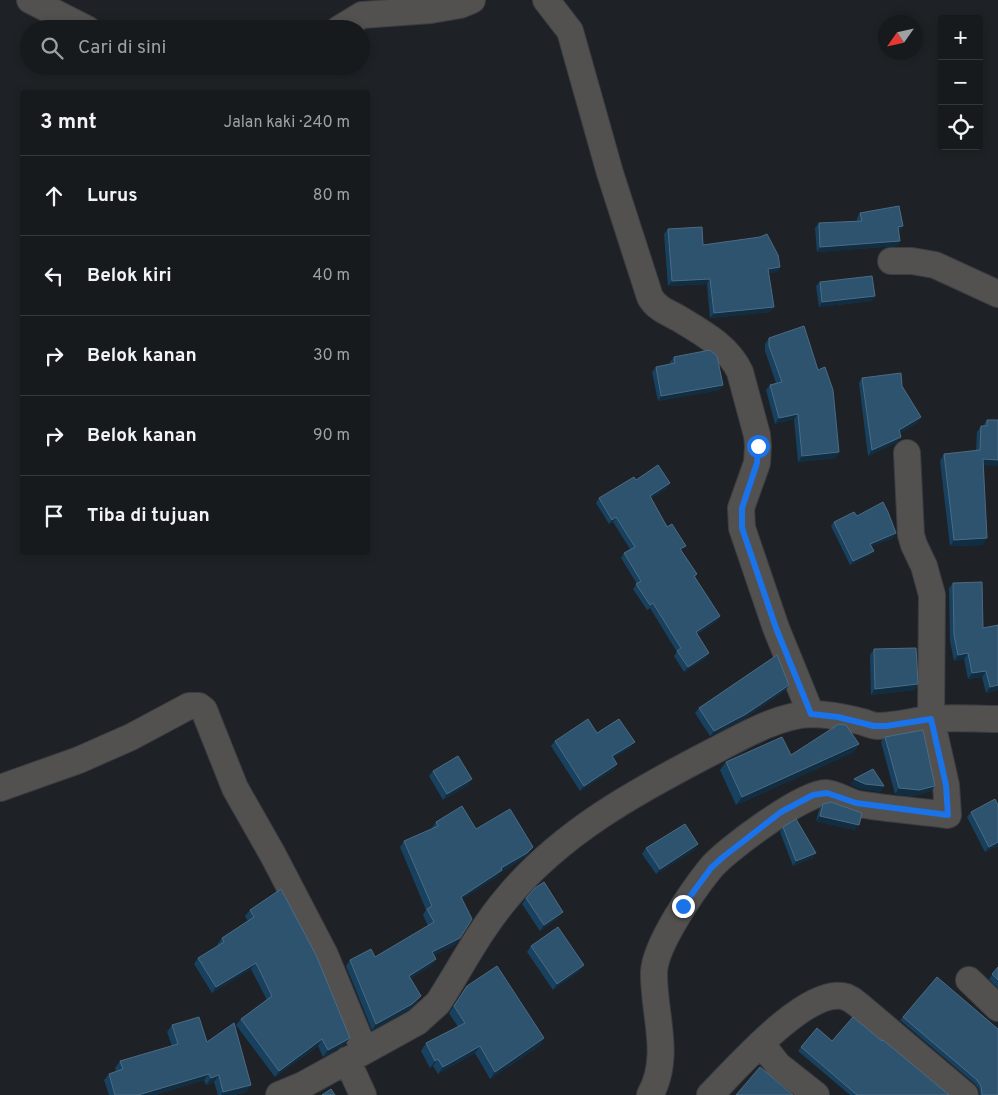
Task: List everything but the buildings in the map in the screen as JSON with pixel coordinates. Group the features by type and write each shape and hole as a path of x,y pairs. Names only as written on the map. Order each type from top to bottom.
{"street":[{"path":"30,0 69,20"},
{"path":"353,20 362,15 431,10 460,5 472,0"},
{"path":"546,0 570,31 610,173 652,302 724,348 736,363 740,372 757,435 758,446 757,463 742,508 742,528 776,628 811,714"},
{"path":"891,261 912,260 935,265 998,294"},
{"path":"650,1095 656,1082 662,1055 654,970 662,945 683,906 711,868 781,812 813,795 827,793 856,803 948,815 946,785 931,719 932,595 924,566 911,535 907,453"},
{"path":"0,788 79,760 190,706 200,706 204,710 236,788 325,955 355,1055 363,1095"},
{"path":"280,1095 303,1085 417,1022 428,1013 438,1004 481,934 506,898 552,853 585,826 645,787 784,718 811,714 838,717 874,726 886,726 931,719 998,718"},
{"path":"969,980 998,1008"},
{"path":"710,1095 762,1042 802,1008 828,998 844,996 862,1007 965,1095"},
{"path":"762,1042 778,1065 816,1095"}],"route":[{"path":"683,906 711,868 723,857 781,812 813,795 827,793 856,803 948,815 946,785 931,719 874,726 838,717 811,714 776,628 742,528 742,508 757,463 758,446"}]}
